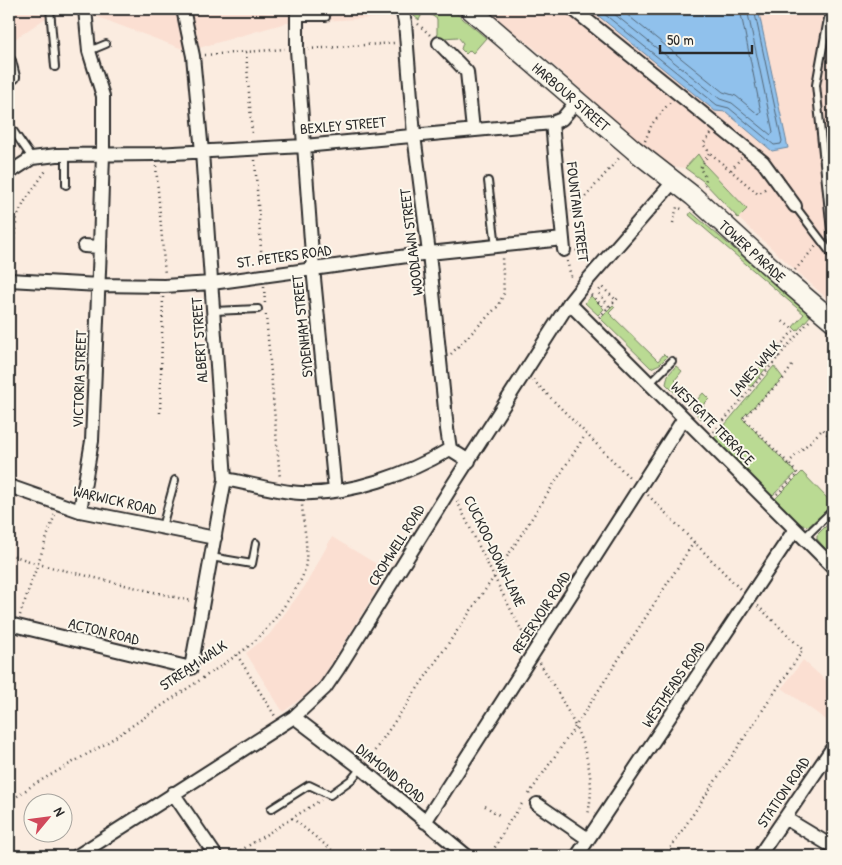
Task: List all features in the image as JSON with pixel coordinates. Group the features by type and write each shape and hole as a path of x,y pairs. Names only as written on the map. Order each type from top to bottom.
{"main road":[{"name":"HARBOUR STREET","path":"473,9 634,150 674,181"},
{"name":"TOWER PARADE","path":"674,181 833,321"}],"street":[{"name":"VICTORIA STREET","path":"80,511 92,441 103,154 103,96 90,56 85,9"},
{"name":"WOODLAWN STREET","path":"402,9 405,22 414,135 450,449"},
{"path":"573,9 763,162 795,206"},
{"name":"ALBERT STREET","path":"180,12 194,56 225,479 191,668"},
{"name":"SYDENHAM STREET","path":"297,13 297,50 313,268 335,491"},
{"path":"438,43 468,72 473,130"},
{"path":"9,61 14,77"},
{"path":"552,123 562,119 577,101"},
{"name":"BEXLEY STREET","path":"32,158 304,146 552,123"},
{"name":"FOUNTAIN STREET","path":"552,123 564,244"},
{"path":"9,173 32,158"},
{"name":"CROMWELL ROAD","path":"78,856 294,716 325,688 569,303 674,181"},
{"name":"ST. PETERS ROAD","path":"9,279 99,285 165,286 212,283 429,253 498,246 564,244"},
{"path":"84,246 100,247"},
{"name":"WESTGATE TERRACE","path":"569,303 833,567"},
{"name":"RESERVOIR ROAD","path":"425,822 684,418"},
{"path":"225,479 301,493 335,491 369,484 404,473 450,449 468,461"},
{"name":"WARWICK ROAD","path":"9,486 80,511 215,538"},
{"name":"WESTMEADS ROAD","path":"577,856 749,598 800,533"},
{"name":"ACTON ROAD","path":"13,625 191,668"},
{"name":"DIAMOND ROAD","path":"294,716 468,856"},
{"name":"STATION ROAD","path":"759,856 833,746"},
{"path":"173,793 216,856"},
{"path":"537,804 591,835"},
{"path":"785,818 833,847"}],"lane":[{"path":"50,9 55,67"},
{"path":"833,11 828,19 816,85 833,251"},
{"path":"297,13 326,17"},
{"path":"90,56 106,44"},
{"path":"9,130 12,128 32,158"},
{"path":"61,156 66,184"},
{"path":"488,181 498,246"},
{"path":"795,206 833,256"},
{"path":"214,311 258,309"},
{"path":"650,383 672,361"},
{"path":"162,528 175,480"},
{"path":"800,533 833,510"},
{"path":"212,557 252,564 256,543"},
{"path":"271,809 309,785 330,795 352,779 361,768"}],"path":[{"path":"405,22 415,21 438,43"},
{"path":"194,56 406,42"},
{"path":"246,52 252,134"},
{"path":"640,145 646,140 652,124 678,93"},
{"path":"718,126 703,144 709,152 758,194 776,180"},
{"path":"254,149 265,305"},
{"path":"701,188 706,183 706,180 700,168 709,152"},
{"path":"155,154 165,286 160,413"},
{"path":"9,279 17,217 25,201 61,156"},
{"path":"561,219 618,160"},
{"path":"673,223 677,207 687,211"},
{"path":"791,275 821,240"},
{"path":"564,244 597,269"},
{"name":"FOUNTAIN STREET","path":"564,244 572,282 569,303"},
{"path":"441,364 498,306 504,293 498,246"},
{"path":"610,306 598,292 602,287 616,300"},
{"path":"589,292 606,309"},
{"path":"598,318 620,296"},
{"name":"LANES WALK","path":"707,441 812,318 818,308"},
{"path":"266,314 280,489"},
{"path":"779,357 774,353 794,330 781,320"},
{"path":"769,502 798,474 744,418 783,379 792,366"},
{"path":"525,372 803,650 665,856"},
{"path":"788,463 823,430 827,434 833,428"},
{"path":"361,768 370,758 494,577 586,434"},
{"name":"CUCKOO-DOWN-LANE","path":"452,486 458,491 455,496 494,577 534,654 576,727 588,769 591,789 587,820 591,835"},
{"name":"STREAM WALK","path":"9,802 33,785 104,744 253,644 264,633 304,573 306,540 301,493"},
{"path":"13,625 60,503"},
{"path":"490,856 509,822 576,727 694,542"},
{"path":"9,554 38,564 203,604"},
{"path":"237,655 280,724"},
{"path":"232,856 330,795"},
{"path":"485,806 499,815"},
{"path":"291,818 339,856"}],"shaded area":[{"path":"9,9 59,9 9,43"},
{"path":"76,9 394,9 394,17 286,23 188,51"},
{"path":"489,9 833,9 833,304 738,218 747,209 705,165 698,154 685,168 667,166 533,47 487,12"},
{"path":"332,537 388,571 323,677 314,689 283,712 246,653 269,635 305,586"},
{"path":"803,660 833,687 833,716 829,722 782,688"}],"green space":[{"path":"410,9 451,9 486,38 473,53 470,50 466,54 461,49 463,43 458,37 442,38 437,34 437,19 424,10 419,20"},
{"path":"698,154 705,165 747,209 738,218 703,181 685,168"},
{"path":"691,212 811,315 797,331 793,327 804,314 689,215"},
{"path":"591,296 604,309 598,315 585,303"},
{"path":"613,305 615,307 609,313 658,361 664,354 667,357 660,364 651,368 600,318"},
{"path":"766,360 770,363 751,387 746,383"},
{"path":"676,366 682,371 675,380 696,401 703,393 709,399 703,405 705,412 701,419 666,384 668,375"},
{"path":"774,366 783,378 742,418 796,473 772,496 714,438"},
{"path":"802,472 828,499 833,495 833,504 809,526 799,523 775,499"},
{"path":"833,519 833,558 817,539 817,535"}],"water":[{"path":"590,9 758,9 788,148 772,151 726,112 715,111"}]}
